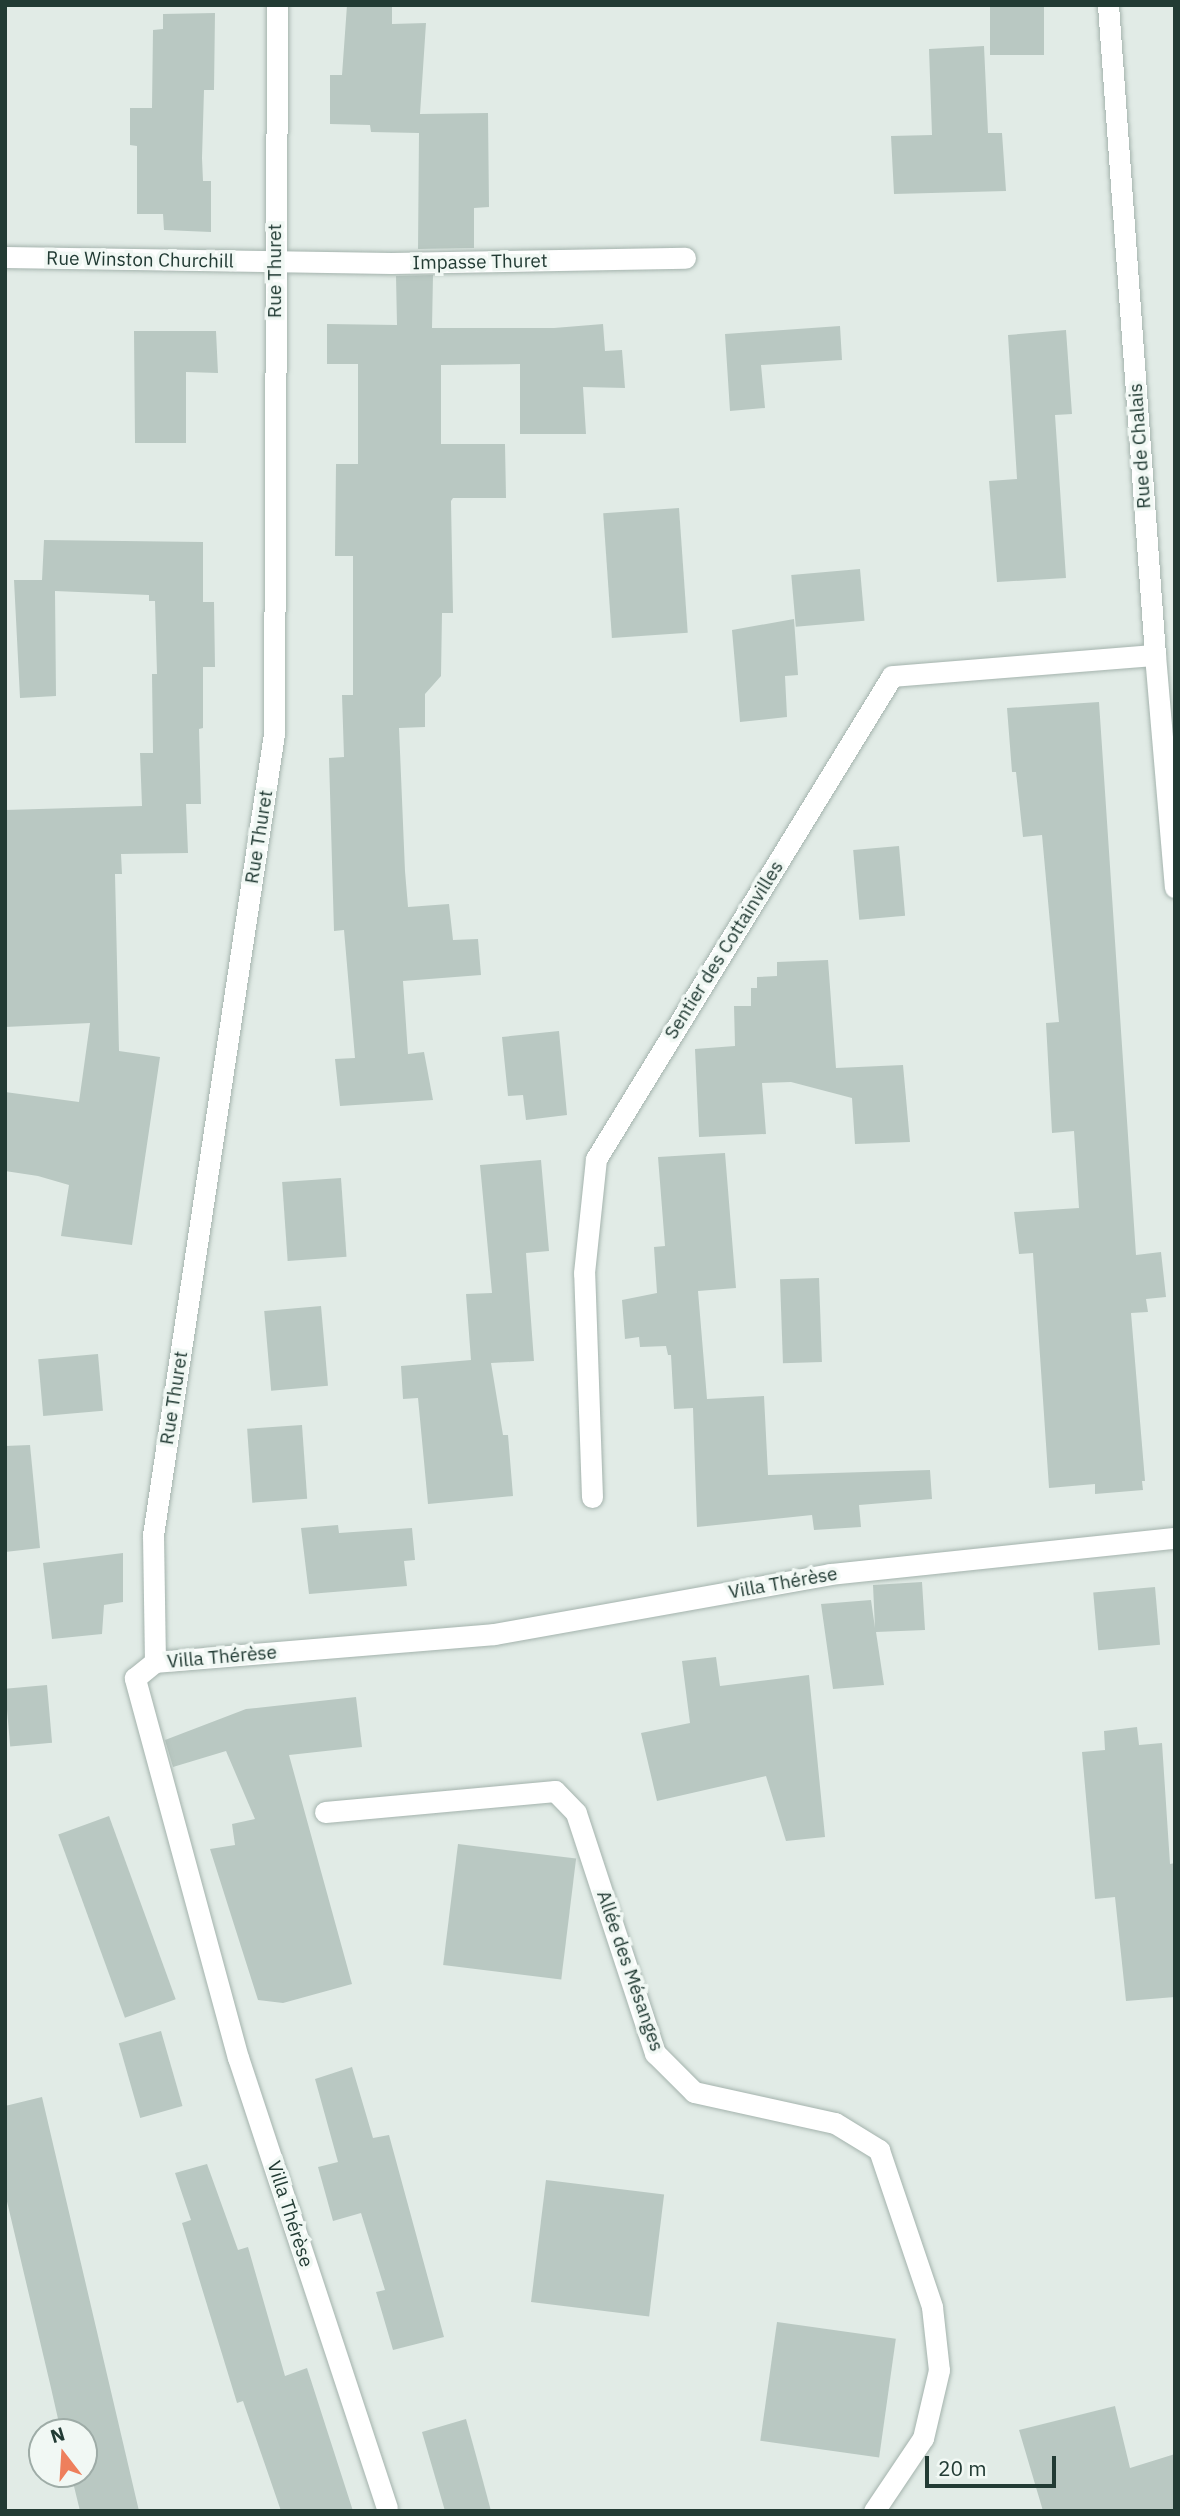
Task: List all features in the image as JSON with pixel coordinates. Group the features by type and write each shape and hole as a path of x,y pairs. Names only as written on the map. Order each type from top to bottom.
{"street":[{"name":"Rue Thuret","path":"155,1662 153,1535 274,734 277,5"},
{"name":"Rue de Chalais","path":"1108,5 1155,655 1175,887"},
{"name":"Rue Winston Churchill","path":"5,257 275,263"},
{"name":"Impasse Thuret","path":"275,263 685,258"},
{"name":"Sentier des Cottainvilles","path":"592,1496 584,1273 596,1159 892,677 1155,655"},
{"name":"Villa Thérèse","path":"387,2508 238,2058 135,1678 155,1662 494,1634 830,1574 1175,1538"},
{"name":"Allée des Mésanges","path":"325,1812 555,1791 576,1812 655,2053 694,2092 835,2123 879,2150 932,2307 939,2370 923,2438 874,2511"}],"building":[{"path":"347,5 392,5 392,24 426,23 420,114 488,113 489,207 474,208 474,248 418,249 419,133 371,132 370,125 330,124 330,75 342,75"},
{"path":"990,5 1044,5 1044,55 990,55"},
{"path":"215,13 214,90 204,90 202,158 203,181 211,181 211,232 164,230 163,214 137,214 137,146 130,145 130,108 152,108 153,30 163,29 163,14"},
{"path":"984,46 988,133 1002,133 1006,191 894,194 891,136 932,135 929,49"},
{"path":"433,275 432,328 554,328 603,324 605,351 622,350 625,388 583,387 586,434 520,434 520,364 441,365 441,444 505,444 506,498 453,498 451,501 453,613 442,613 441,676 425,694 425,727 399,728 405,871 408,907 449,904 453,940 478,939 481,975 403,981 408,1054 424,1052 433,1100 340,1106 335,1059 355,1058 344,930 334,931 329,758 344,757 342,695 353,695 353,556 335,556 336,464 358,464 358,364 327,364 327,324 397,325 396,276"},
{"path":"840,326 842,360 761,365 765,408 730,411 725,334"},
{"path":"1066,330 1072,414 1055,415 1066,578 997,582 989,481 1017,479 1008,335"},
{"path":"134,331 216,331 218,373 186,372 186,443 135,443"},
{"path":"679,508 688,633 612,638 603,513"},
{"path":"44,540 203,542 203,602 214,602 215,667 203,667 203,728 199,729 201,804 186,804 188,853 121,854 122,874 115,874 119,1051 160,1057 132,1245 61,1236 69,1185 38,1176 5,1171 5,1092 79,1102 90,1023 5,1027 5,810 142,806 140,753 153,753 152,674 157,674 155,601 149,601 149,595 55,591 56,696 20,698 14,580 42,580"},
{"path":"860,569 865,621 796,627 791,575"},
{"path":"794,619 798,675 785,676 787,717 740,722 732,630"},
{"path":"1099,702 1136,1255 1161,1252 1166,1297 1146,1299 1148,1312 1131,1313 1145,1481 1142,1481 1143,1490 1095,1494 1095,1484 1049,1488 1033,1253 1019,1254 1014,1212 1079,1208 1074,1131 1052,1133 1046,1023 1059,1022 1042,835 1023,837 1016,772 1012,772 1007,708"},
{"path":"899,846 905,916 859,920 853,850"},
{"path":"828,960 836,1068 903,1065 910,1142 855,1144 852,1098 791,1082 762,1083 766,1134 699,1137 695,1049 735,1046 734,1006 751,1006 751,988 757,988 757,977 777,976 777,962"},
{"path":"559,1031 567,1115 526,1120 523,1095 508,1096 502,1037"},
{"path":"725,1153 736,1288 698,1291 707,1399 764,1396 768,1475 930,1470 932,1499 859,1505 861,1527 814,1530 812,1515 697,1527 693,1408 674,1409 671,1355 668,1355 666,1346 640,1347 639,1337 625,1339 622,1300 657,1293 654,1247 665,1246 658,1157"},
{"path":"541,1160 549,1251 526,1253 534,1361 491,1363 503,1435 508,1435 513,1496 428,1504 418,1398 403,1399 401,1366 471,1360 466,1294 492,1293 480,1165"},
{"path":"341,1178 347,1257 288,1261 282,1182"},
{"path":"819,1278 822,1362 783,1363 780,1279"},
{"path":"321,1306 328,1386 271,1391 264,1311"},
{"path":"98,1354 103,1411 43,1416 38,1359"},
{"path":"302,1425 307,1499 252,1503 247,1429"},
{"path":"30,1445 40,1548 5,1552 5,1446"},
{"path":"338,1525 339,1533 412,1528 415,1560 404,1561 407,1586 309,1594 301,1528"},
{"path":"123,1553 123,1602 104,1605 102,1634 52,1639 43,1563"},
{"path":"922,1582 925,1630 876,1632 884,1685 833,1689 821,1604 871,1600 875,1628 873,1585"},
{"path":"1155,1587 1160,1645 1098,1650 1093,1592"},
{"path":"716,1657 720,1686 809,1675 825,1837 786,1841 766,1776 657,1801 641,1733 690,1723 682,1661"},
{"path":"47,1685 52,1743 10,1746 5,1689"},
{"path":"356,1697 362,1747 289,1755 352,1984 283,2003 258,2000 210,1849 235,1845 232,1824 255,1819 226,1751 173,1767 165,1740 246,1709"},
{"path":"1137,1727 1139,1745 1162,1743 1170,1864 1175,1863 1175,1997 1126,2001 1115,1897 1095,1899 1082,1752 1105,1750 1104,1731"},
{"path":"109,1816 176,1999 125,2018 58,1834"},
{"path":"458,1844 576,1859 561,1980 443,1965"},
{"path":"161,2031 182,2106 140,2118 119,2043"},
{"path":"352,2067 373,2138 389,2135 444,2337 393,2350 376,2292 385,2290 361,2213 333,2221 318,2167 338,2162 315,2079"},
{"path":"42,2097 139,2511 80,2511 74,2488 98,2488 98,2418 58,2418 5,2193 5,2106"},
{"path":"207,2164 238,2250 248,2247 285,2376 307,2368 353,2511 281,2511 243,2401 237,2403 182,2223 191,2220 175,2173"},
{"path":"546,2180 664,2195 649,2317 531,2302"},
{"path":"777,2322 896,2339 879,2458 760,2441"},
{"path":"1115,2406 1130,2468 1175,2454 1175,2511 1043,2511 1019,2430"},
{"path":"466,2419 491,2511 445,2511 422,2432"}]}
